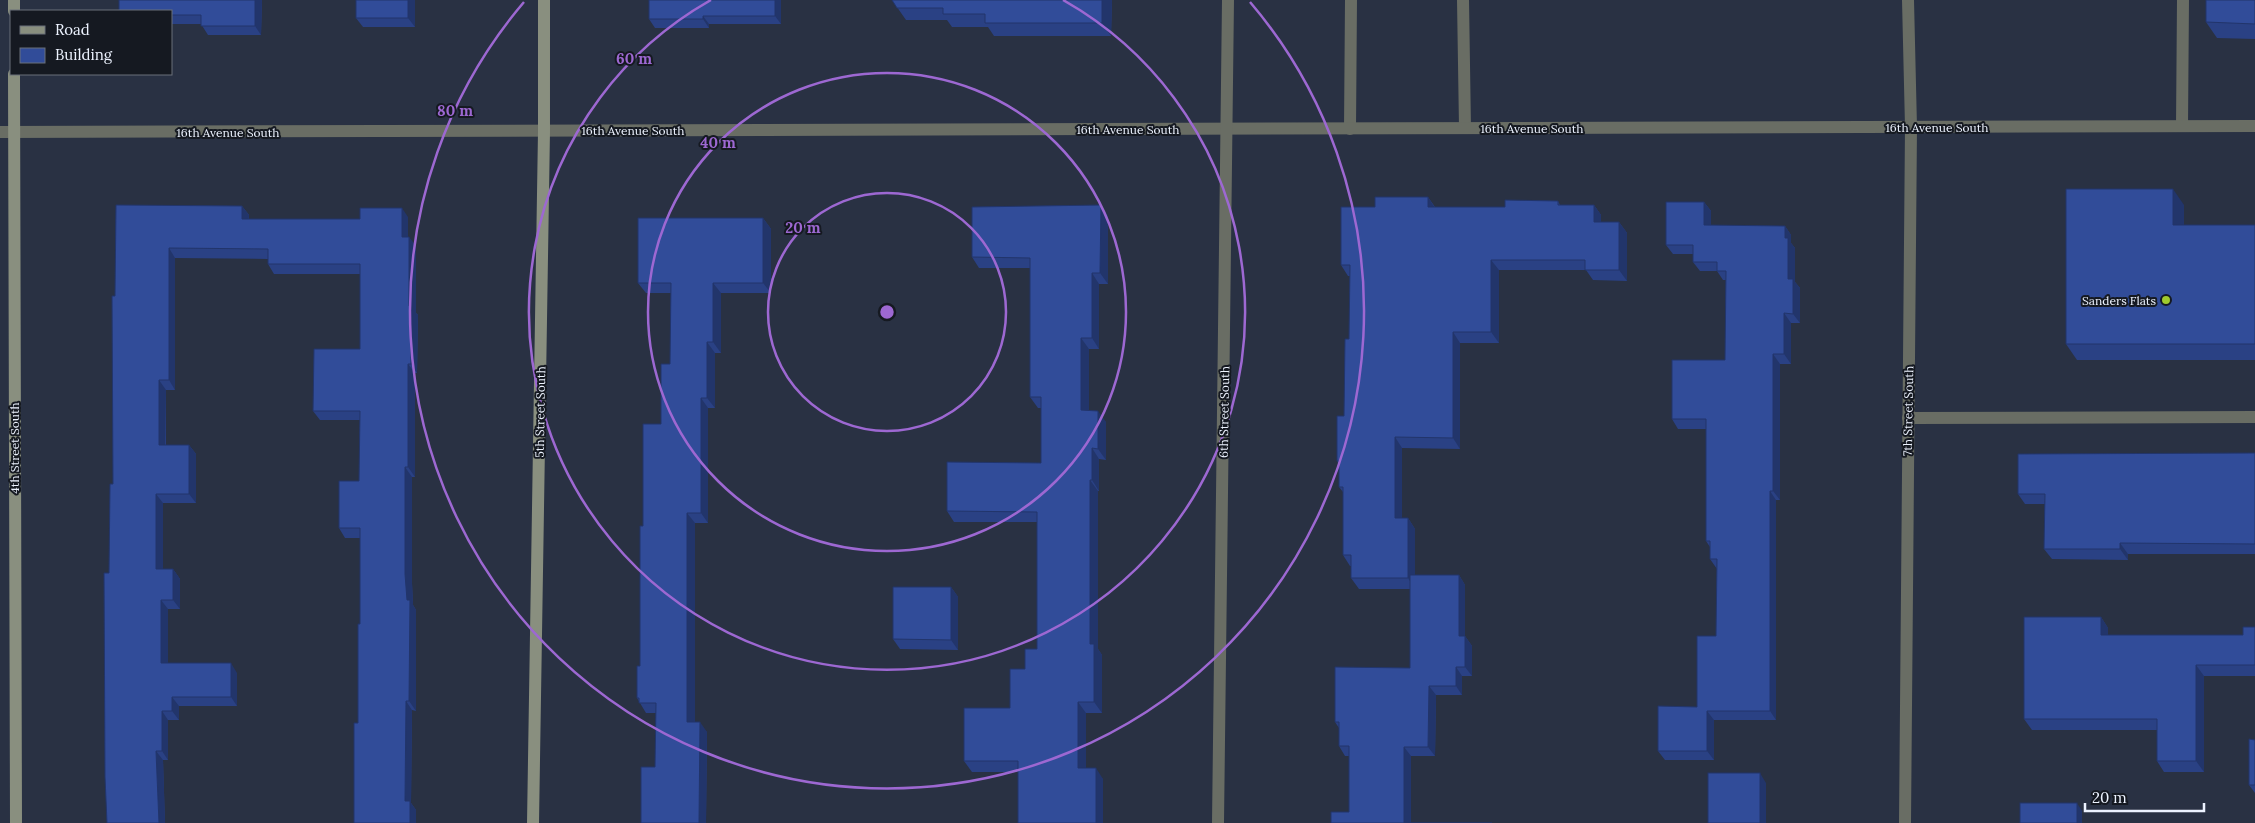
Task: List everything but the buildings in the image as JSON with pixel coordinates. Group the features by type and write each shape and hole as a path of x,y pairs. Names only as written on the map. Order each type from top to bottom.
{"street":[{"name":"5th Street South","path":"533,823 544,130 544,0"},
{"name":"6th Street South","path":"1218,823 1228,129 1228,0"},
{"path":"1350,128 1351,0"},
{"path":"1463,0 1464,128"},
{"name":"7th Street South","path":"1905,823 1911,127 1908,0"},
{"path":"2182,126 2183,0"},
{"name":"4th Street South","path":"14,75 16,823"},
{"name":"16th Avenue South","path":"0,132 2255,126"},
{"path":"1908,418 2255,417"}],"place":[{"name":"Sanders Flats","path":"2166,300"}]}
